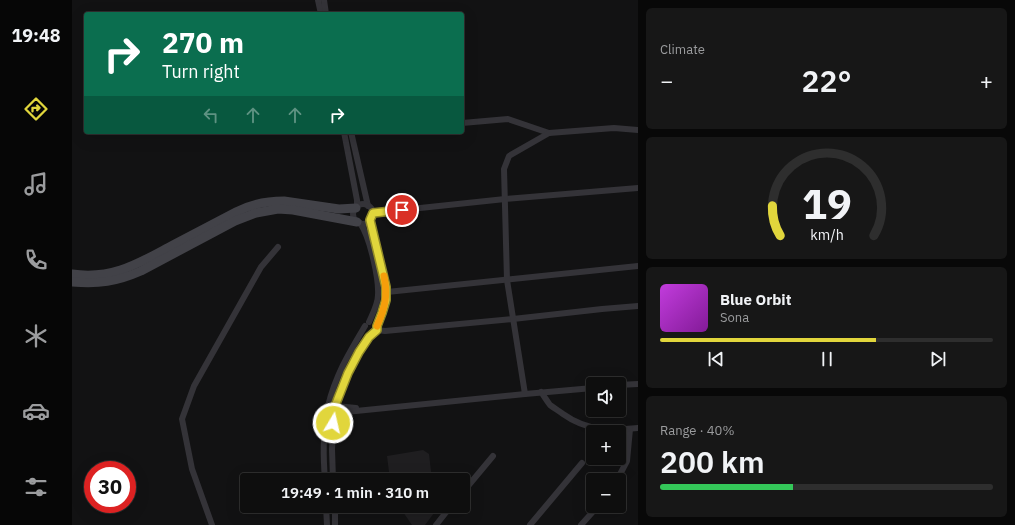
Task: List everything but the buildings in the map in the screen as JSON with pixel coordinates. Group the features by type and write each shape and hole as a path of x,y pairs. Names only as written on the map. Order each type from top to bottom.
{"main road":[{"path":"72,274 102,274 120,271 243,208 259,203 284,201 339,209 356,208"},
{"path":"72,282 89,283 124,278 141,271 242,218 263,211 278,209 293,210 359,223"}],"street":[{"path":"318,0 321,12"},
{"path":"324,0 326,12"},
{"path":"464,123 508,119 549,133 614,128 638,130"},
{"path":"525,394 508,280 504,169 509,156 549,133"},
{"path":"325,473 323,446 324,432 334,386 344,363 367,324 377,303 378,295 373,259 368,239 365,231 354,217 357,200 348,134"},
{"path":"349,134 368,206 373,213"},
{"path":"373,213 505,199 638,188"},
{"path":"356,208 362,205 368,206"},
{"path":"359,223 364,224 370,220 373,213"},
{"path":"334,473 332,448 335,409 354,362 364,344 375,330 384,308 386,292 385,282 370,220"},
{"path":"212,525 192,469 182,420 194,386 261,267 278,247"},
{"path":"386,292 638,266"},
{"path":"367,324 365,329 367,332 375,330 385,331 638,306"},
{"path":"367,324 374,322 375,330"},
{"path":"626,385 638,384"},
{"path":"335,409 368,409 586,389"},
{"path":"541,392 551,406 578,423 593,428 609,430 638,428"},
{"path":"328,408 331,404 335,409"},
{"path":"621,473 628,461 630,429"},
{"path":"470,484 493,456"},
{"path":"530,525 582,463"},
{"path":"326,513 327,525"},
{"path":"335,513 335,525"},
{"path":"436,525 445,513"},
{"path":"581,525 592,513"}],"shaded area":[{"path":"423,450 429,454 431,473 389,473 387,456"},
{"path":"404,513 434,513 425,525 412,525"}],"slow traffic":[{"path":"377,326 381,318 386,296 384,276"}],"route":[{"path":"333,423 334,414 337,410 337,407 335,406 348,373 364,344 372,333 377,330 386,300 386,287 370,220 373,213 402,210"}]}
